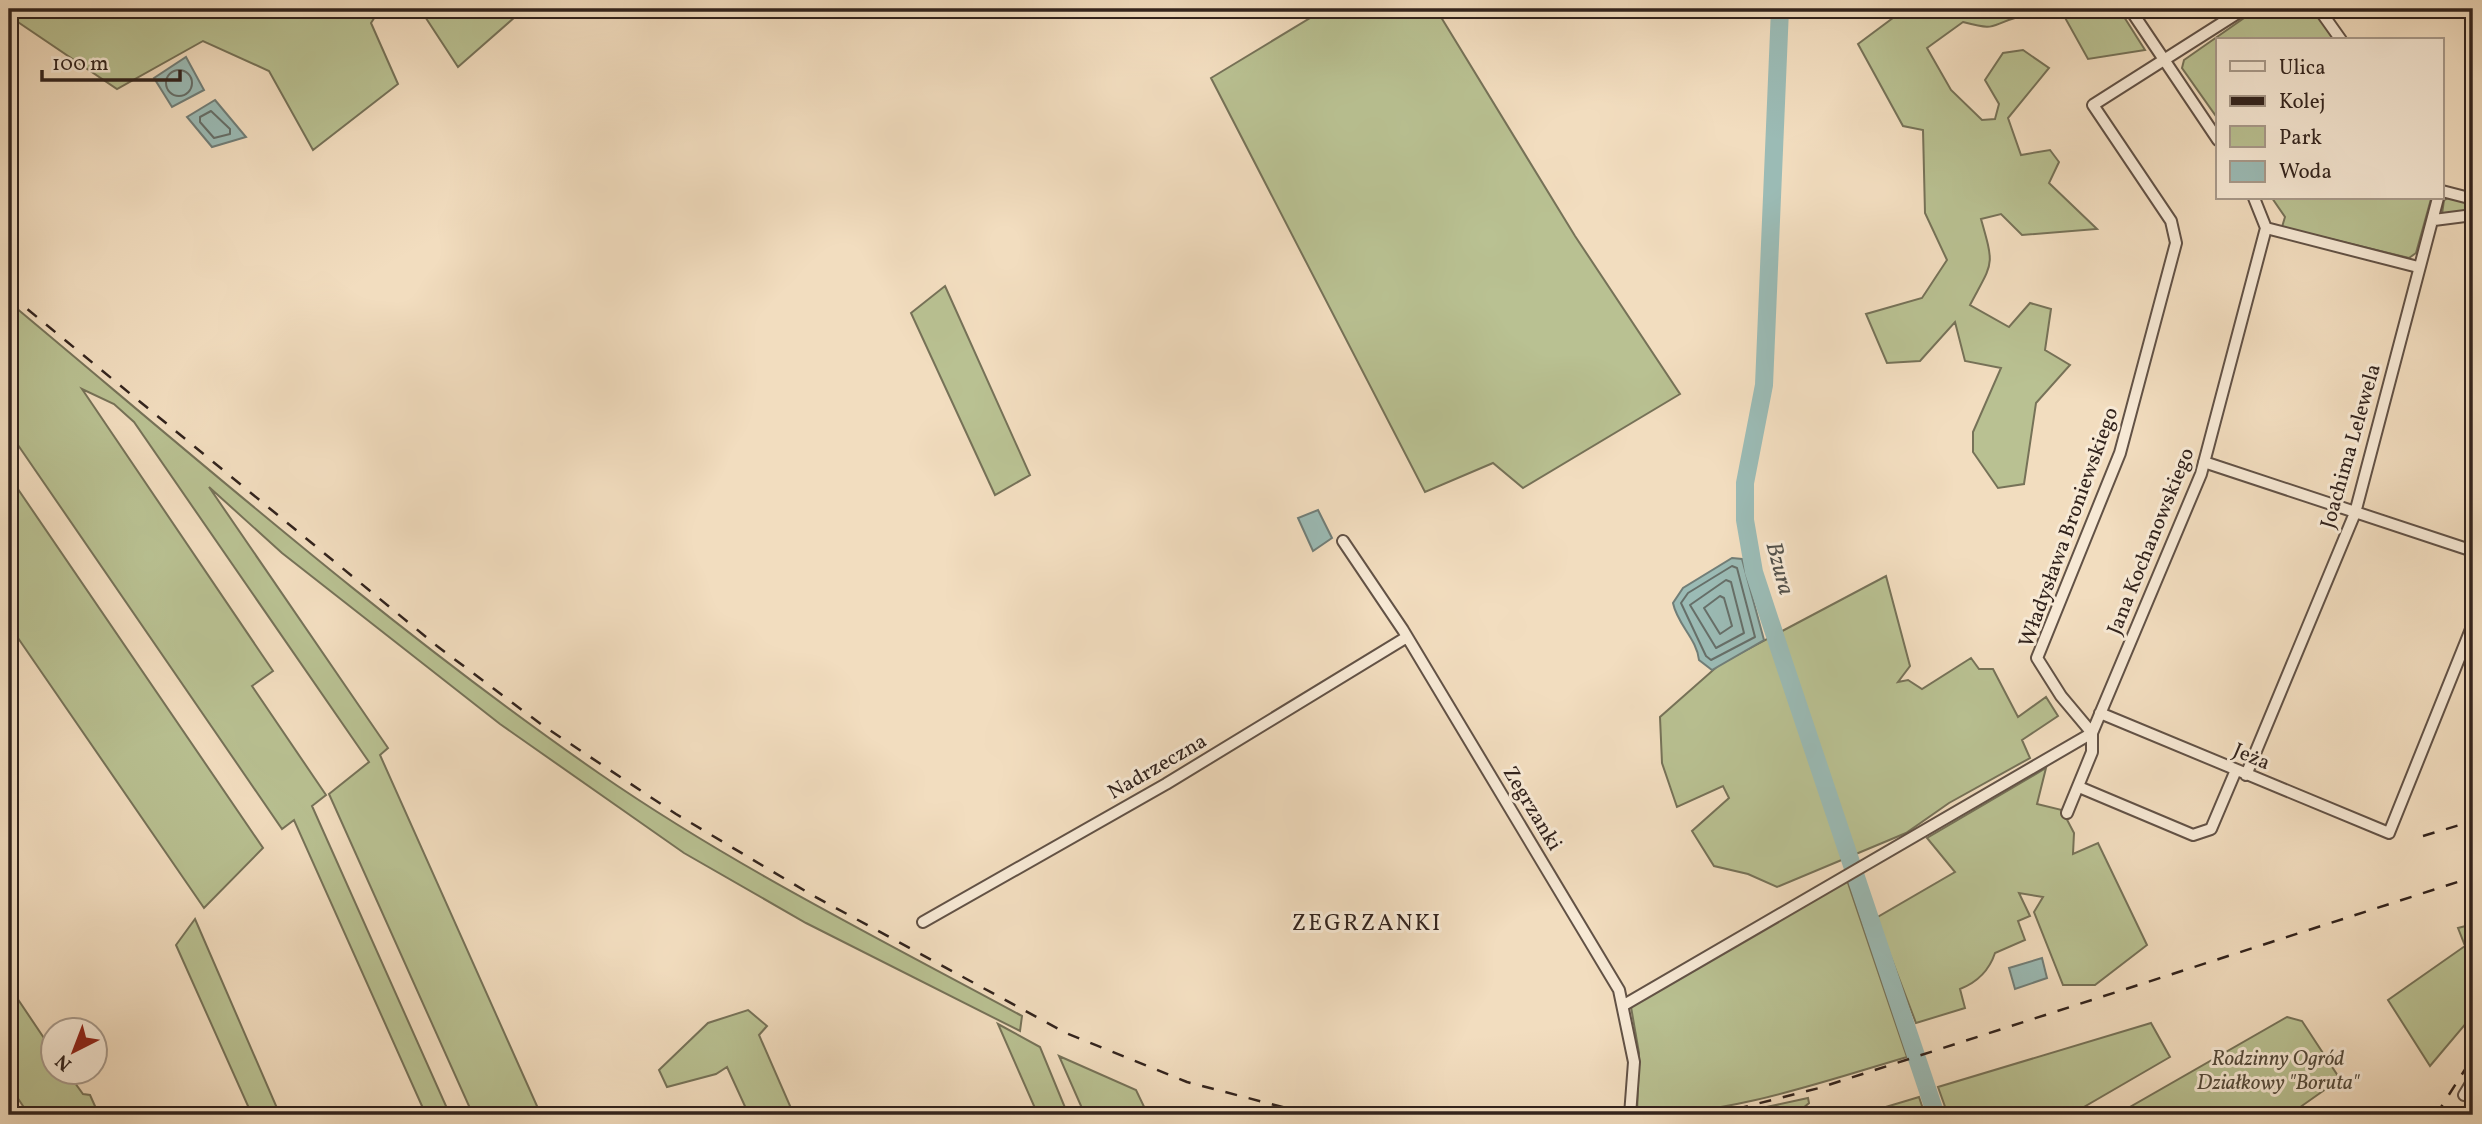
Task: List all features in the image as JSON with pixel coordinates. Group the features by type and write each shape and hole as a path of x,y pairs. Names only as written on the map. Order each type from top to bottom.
{"street":[{"path":"2130,9 2216,137"},
{"name":"Władysława Broniewskiego","path":"2092,733 2061,696 2037,658 2120,453 2176,243 2172,221 2093,105 2244,9"},
{"path":"2319,9 2340,38"},
{"path":"2444,192 2473,199"},
{"path":"2255,200 2266,228 2418,267"},
{"name":"Joachima Lelewela","path":"2078,787 2193,835 2211,830 2241,772 2355,513 2438,200"},
{"path":"2434,220 2473,215"},
{"name":"Jana Kochanowskiego","path":"2067,813 2092,752 2092,733 2204,462 2266,228"},
{"path":"2204,462 2473,551"},
{"name":"Zegrzanki","path":"1343,541 1407,638 1615,983 1624,1005 1633,1062 1630,1115"},
{"name":"Jeża","path":"2101,713 2389,833 2473,624"},
{"name":"Nadrzeczna","path":"923,922 1166,784 1407,638"},
{"path":"1624,1005 2092,733"},
{"path":"2464,1095 2473,1080"}],"green space":[{"path":"9,9 380,9 371,23 398,84 313,150 269,71 203,41 117,89 9,16"},
{"path":"420,9 524,9 458,67"},
{"path":"1325,9 1436,9 1575,236 1680,394 1523,488 1493,463 1425,492 1211,78"},
{"path":"1905,9 2119,9 2145,50 2088,59 2063,14 2021,16 1988,27 1963,22 1927,48 1951,90 1982,120 1995,119 1999,104 1985,80 2003,53 2023,50 2049,68 2008,118 2021,155 2050,150 2059,162 2049,183 2097,229 2022,235 2001,214 1981,219 1990,256 1989,264 1970,305 2009,327 2030,303 2051,309 2045,350 2070,365 2036,403 2024,484 1998,488 1973,452 1973,432 2001,368 1965,361 1955,322 1920,361 1887,363 1866,314 1922,298 1947,260 1925,213 1923,130 1903,126 1858,44"},
{"path":"2257,9 2314,9 2334,38 2216,38 2216,116 2182,68 2184,60"},
{"path":"2448,198 2473,204 2473,210 2442,214 2444,200"},
{"path":"2273,200 2431,200 2416,253 2409,258 2282,227 2285,217"},
{"path":"945,286 1030,475 995,495 911,313"},
{"path":"9,302 372,604 523,719 650,808 702,840 808,901 1022,1016 1020,1031 806,923 684,853 500,724 282,553 209,487 388,748 380,755 541,1115 473,1115 329,794 369,762 134,422 114,404 82,389 273,671 252,686 326,795 312,806 450,1115 426,1115 294,820 282,829 9,432"},
{"path":"9,476 263,848 204,908 9,625"},
{"path":"1886,576 1910,666 1898,682 1908,680 1922,689 1971,658 1979,669 1993,669 2018,717 2046,697 2058,716 2022,740 2030,758 1949,803 1906,833 1777,887 1748,874 1714,866 1692,831 1729,798 1723,786 1677,807 1662,763 1660,717 1720,664"},
{"path":"2046,768 2037,804 2062,810 2074,833 2073,854 2098,843 2147,945 2095,985 2063,985 2034,912 2043,897 2019,893 2030,916 2018,921 2025,940 1995,953 1982,975 1960,989 1965,1008 1916,1023 1876,918 1955,872 1927,838"},
{"path":"1847,880 1907,1057 1740,1104 1671,1114 1637,1115 1639,1053 1631,1007"},
{"path":"195,919 280,1115 252,1115 176,945"},
{"name":"Rodzinny Ogród Działkowy \"Boruta\"","path":"2473,924 2473,1015 2430,1066 2388,1000 2465,946 2458,928"},
{"path":"9,986 38,1029 38,1086 77,1086 83,1094 90,1095 99,1115 29,1115 9,1085"},
{"path":"748,1010 767,1026 759,1035 794,1115 749,1115 727,1067 716,1074 667,1087 659,1070 708,1023"},
{"name":"Rodzinny Ogród Działkowy \"Boruta\"","path":"2287,1017 2302,1021 2340,1079 2296,1110 2298,1115 2116,1115"},
{"name":"Rodzinny Ogród Działkowy \"Boruta\"","path":"2151,1023 2170,1057 2070,1115 1948,1115 1938,1087"},
{"path":"998,1024 1040,1047 1068,1115 1038,1115"},
{"path":"1059,1056 1136,1090 1148,1115 1085,1115"},
{"path":"1919,1097 1925,1115 1859,1115"},
{"path":"1808,1098 1809,1103 1795,1115 1730,1115"}],"water":[{"path":"186,57 204,90 172,107 154,78"},
{"path":"215,100 246,137 212,147 187,117"},
{"path":"1318,510 1332,538 1313,551 1298,518"},
{"path":"1732,558 1742,559 1764,640 1712,670 1699,660 1695,645 1678,618 1673,603 1683,588"},
{"path":"2042,958 2047,978 2015,989 2009,968"}],"waterway":[{"name":"Bzura","path":"1780,9 1764,385 1745,483 1745,520 1754,572 1936,1115"}],"railway":[{"path":"9,294 437,646 542,725 676,814 812,895 1066,1033 1187,1082 1313,1115"},
{"path":"2423,836 2473,821"},
{"path":"1713,1115 1819,1088 2473,877"},
{"path":"2436,1115 2473,1057"}],"district":[{"name":"ZEGRZANKI","path":"1367,922"}]}
